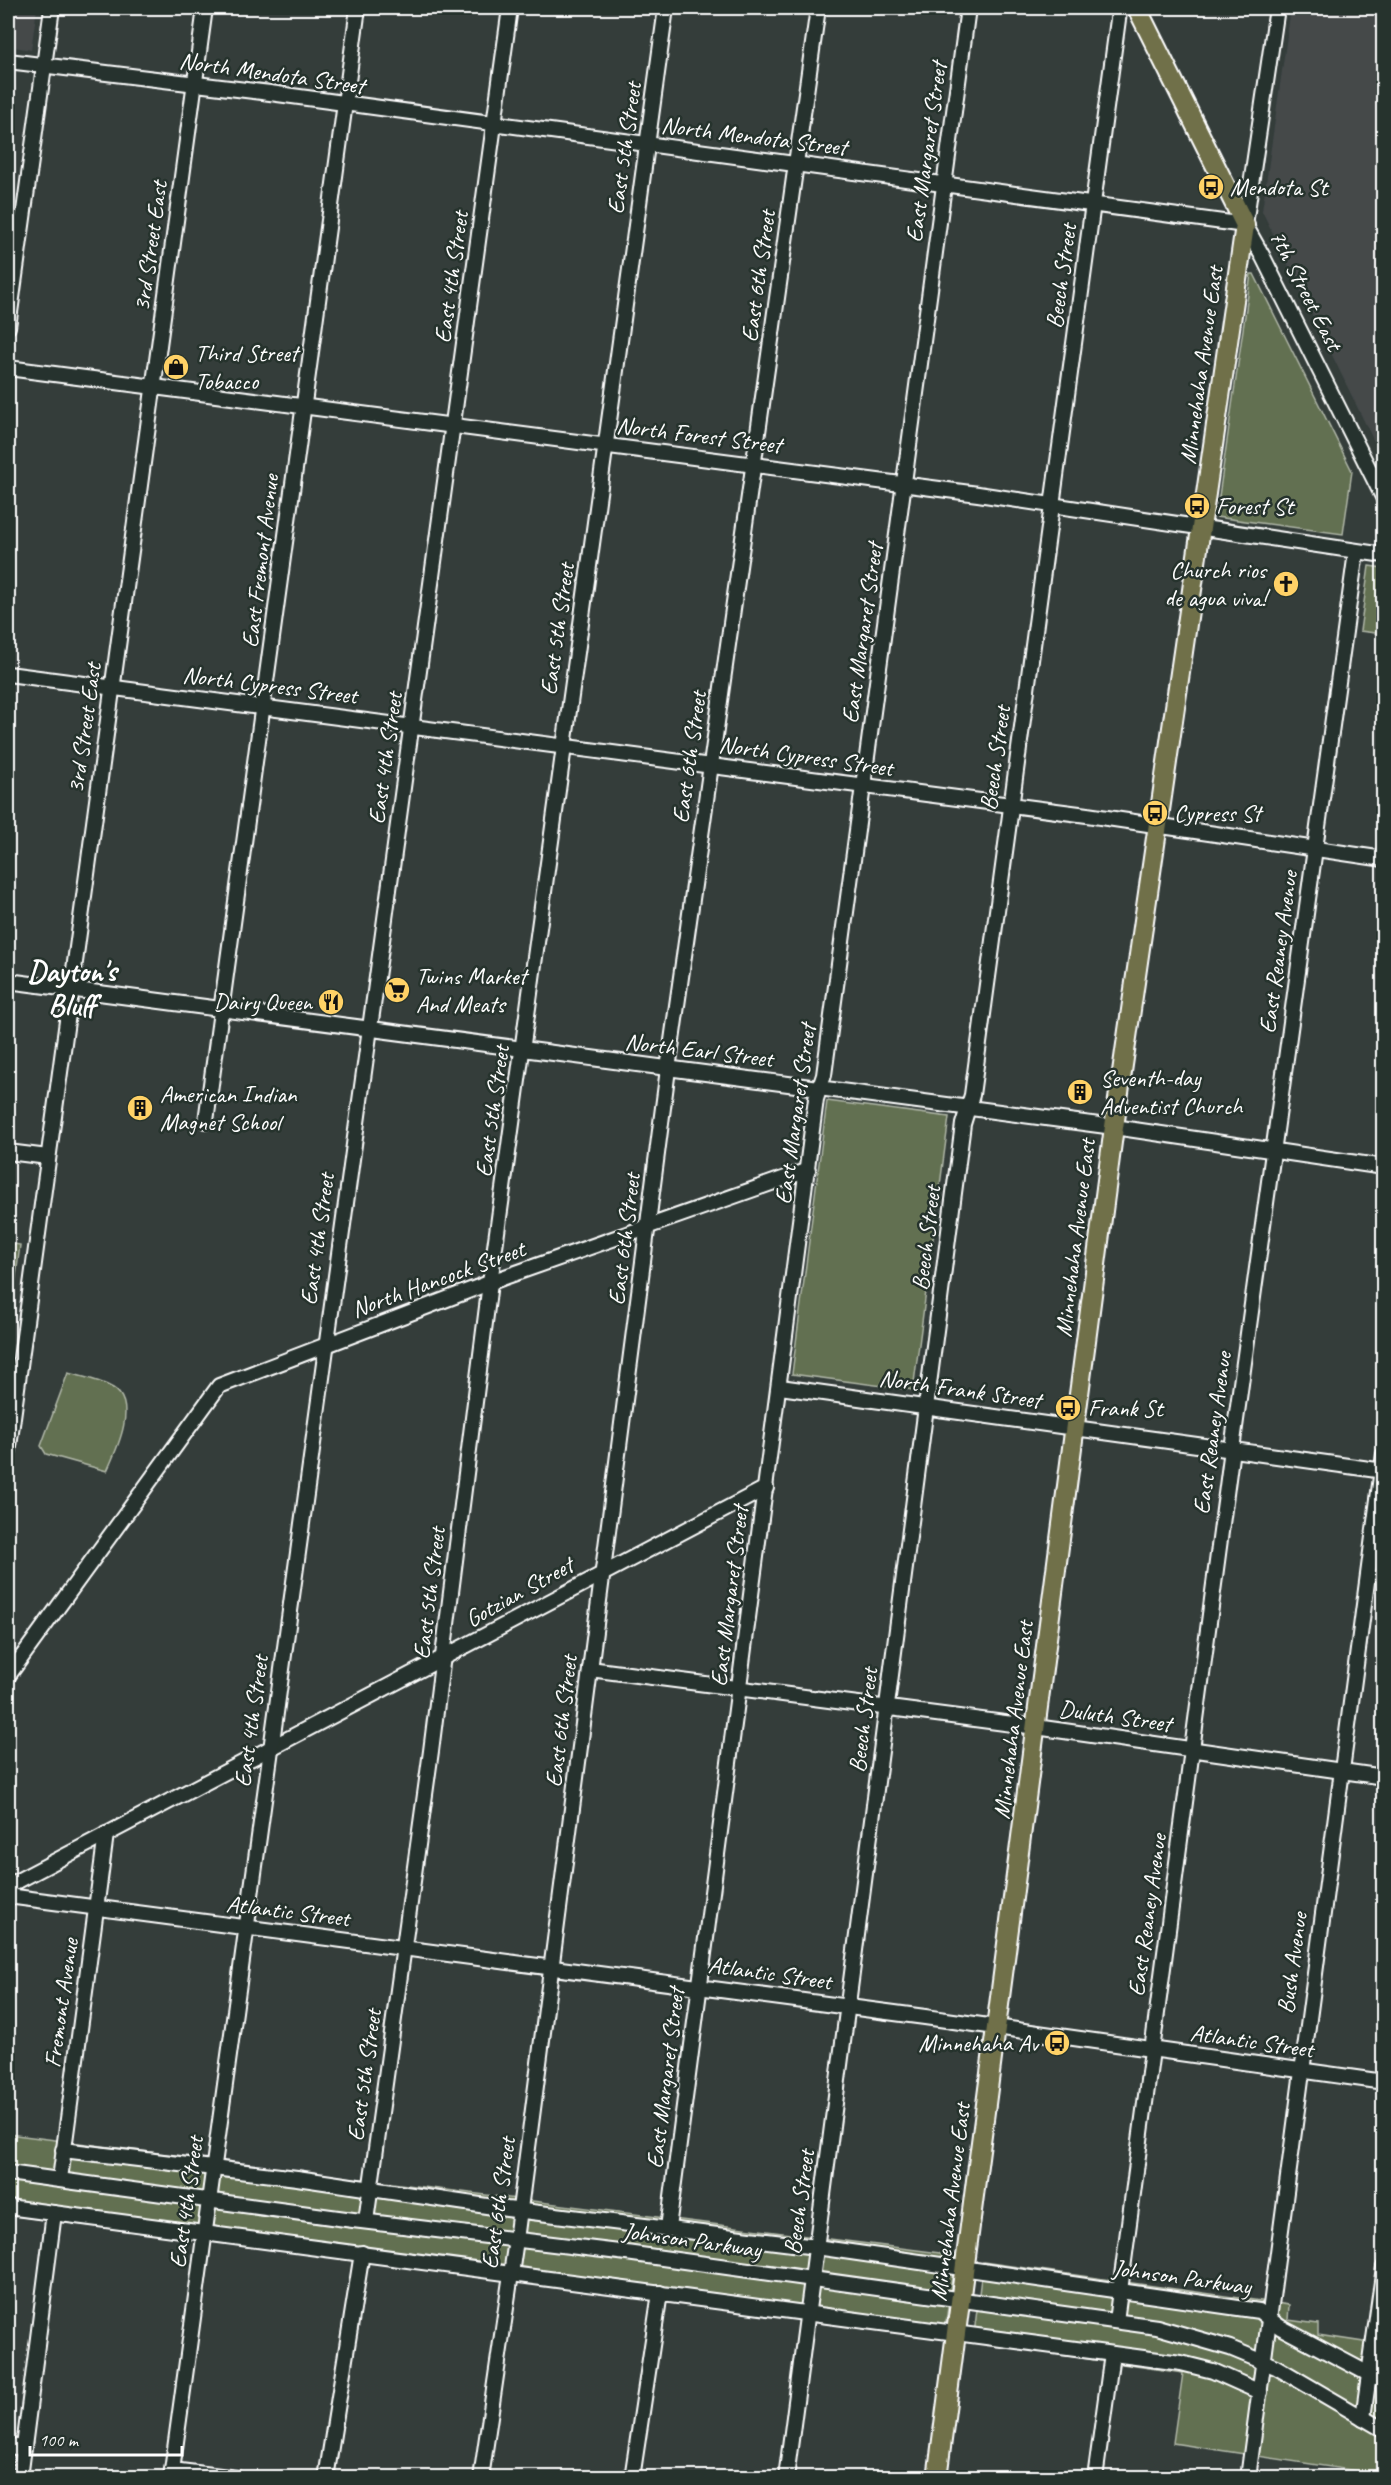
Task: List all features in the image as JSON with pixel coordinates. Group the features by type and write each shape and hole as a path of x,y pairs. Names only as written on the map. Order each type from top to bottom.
{"main road":[{"name":"7th Street East","path":"1137,8 1245,225"},
{"name":"Minnehaha Avenue East","path":"937,2478 1114,1127 1245,225"}],"street":[{"path":"8,327 52,8"},
{"name":"3rd Street East","path":"8,1454 205,8"},
{"name":"East Fremont Avenue","path":"206,1121 358,8"},
{"name":"East 4th Street","path":"171,2474 510,8"},
{"name":"East 5th Street","path":"366,2221 405,1947 490,1283 666,8"},
{"name":"East 6th Street","path":"481,2478 520,2210 668,1069 818,8"},
{"name":"East Margaret Street","path":"668,2228 808,1170 824,1075 968,8"},
{"name":"Beech Street","path":"786,2478 963,1124 969,1108 1121,8"},
{"name":"Minnehaha Avenue East","path":"1245,225 1277,8"},
{"name":"North Mendota Street","path":"8,61 1093,203 1245,225"},
{"name":"7th Street East","path":"1245,225 1383,498"},
{"name":"North Forest Street","path":"8,368 904,484 1383,555"},
{"name":"East Reaney Avenue","path":"1116,2321 1191,1750 1356,552"},
{"name":"North Cypress Street","path":"8,674 1159,825 1383,859"},
{"name":"North Earl Street","path":"8,981 1114,1127 1383,1167"},
{"path":"8,1152 48,1156"},
{"name":"North Hancock Street","path":"8,1676 219,1386 648,1225 808,1170"},
{"name":"North Frank Street","path":"780,1387 1382,1471"},
{"name":"Bush Avenue","path":"1248,2478 1383,1454"},
{"name":"Gotzian Street","path":"8,1886 766,1488"},
{"name":"Duluth Street","path":"590,1669 1036,1727 1383,1777"},
{"name":"Fremont Avenue","path":"60,2179 106,1834"},
{"name":"Atlantic Street","path":"8,1896 245,1929 405,1947 699,1986 1383,2082"},
{"name":"Johnson Parkway","path":"63,2150 297,2178 520,2210 966,2267 1258,2311 1383,2382"},
{"name":"Johnson Parkway","path":"8,2173 47,2180 60,2179 209,2201 962,2298 1182,2333 1264,2362 1383,2430"},
{"path":"8,2207 957,2331 1181,2363 1213,2370 1260,2392"},
{"path":"20,2478 54,2213"},
{"path":"326,2478 362,2253"},
{"path":"1363,2418 1383,2267"},
{"path":"632,2478 660,2293"},
{"path":"1095,2478 1112,2354"},
{"path":"8,2446 24,2448"},
{"path":"171,2474 237,2478"}],"shaded area":[{"path":"8,8 37,8 31,50 8,46"},
{"path":"1291,8 1383,8 1383,460 1262,211"}],"green space":[{"path":"1251,274 1254,274 1352,471 1343,534 1216,517"},
{"path":"1369,566 1383,568 1383,634 1360,631"},
{"path":"827,1101 949,1117 913,1390 792,1374"},
{"path":"8,1243 20,1245 8,1338"},
{"path":"68,1373 103,1383 121,1395 125,1416 123,1428 107,1471 46,1454 41,1446"},
{"path":"8,2134 955,2255 944,2337 8,2215"},
{"path":"983,2262 1289,2305 1288,2320 1318,2324 1318,2335 1383,2345 1381,2365 1384,2366 1383,2475 1173,2443 1183,2373 973,2342"}],"place":[{"name":"Mendota St","path":"1211,187"},
{"name":"Third Street Tobacco","path":"176,367"},
{"name":"Forest St","path":"1197,506"},
{"name":"Church rios de agua viva!","path":"1286,584"},
{"name":"Cypress St","path":"1155,813"},
{"name":"Twins Market And Meats","path":"397,990"},
{"name":"Dairy Queen","path":"331,1002"},
{"name":"Seventh-day Adventist Church","path":"1080,1092"},
{"name":"American Indian Magnet School","path":"140,1108"},
{"name":"Frank St","path":"1068,1408"},
{"name":"Minnehaha Av","path":"1057,2043"}],"district":[{"name":"Dayton's Bluff","path":"72,988"}]}
